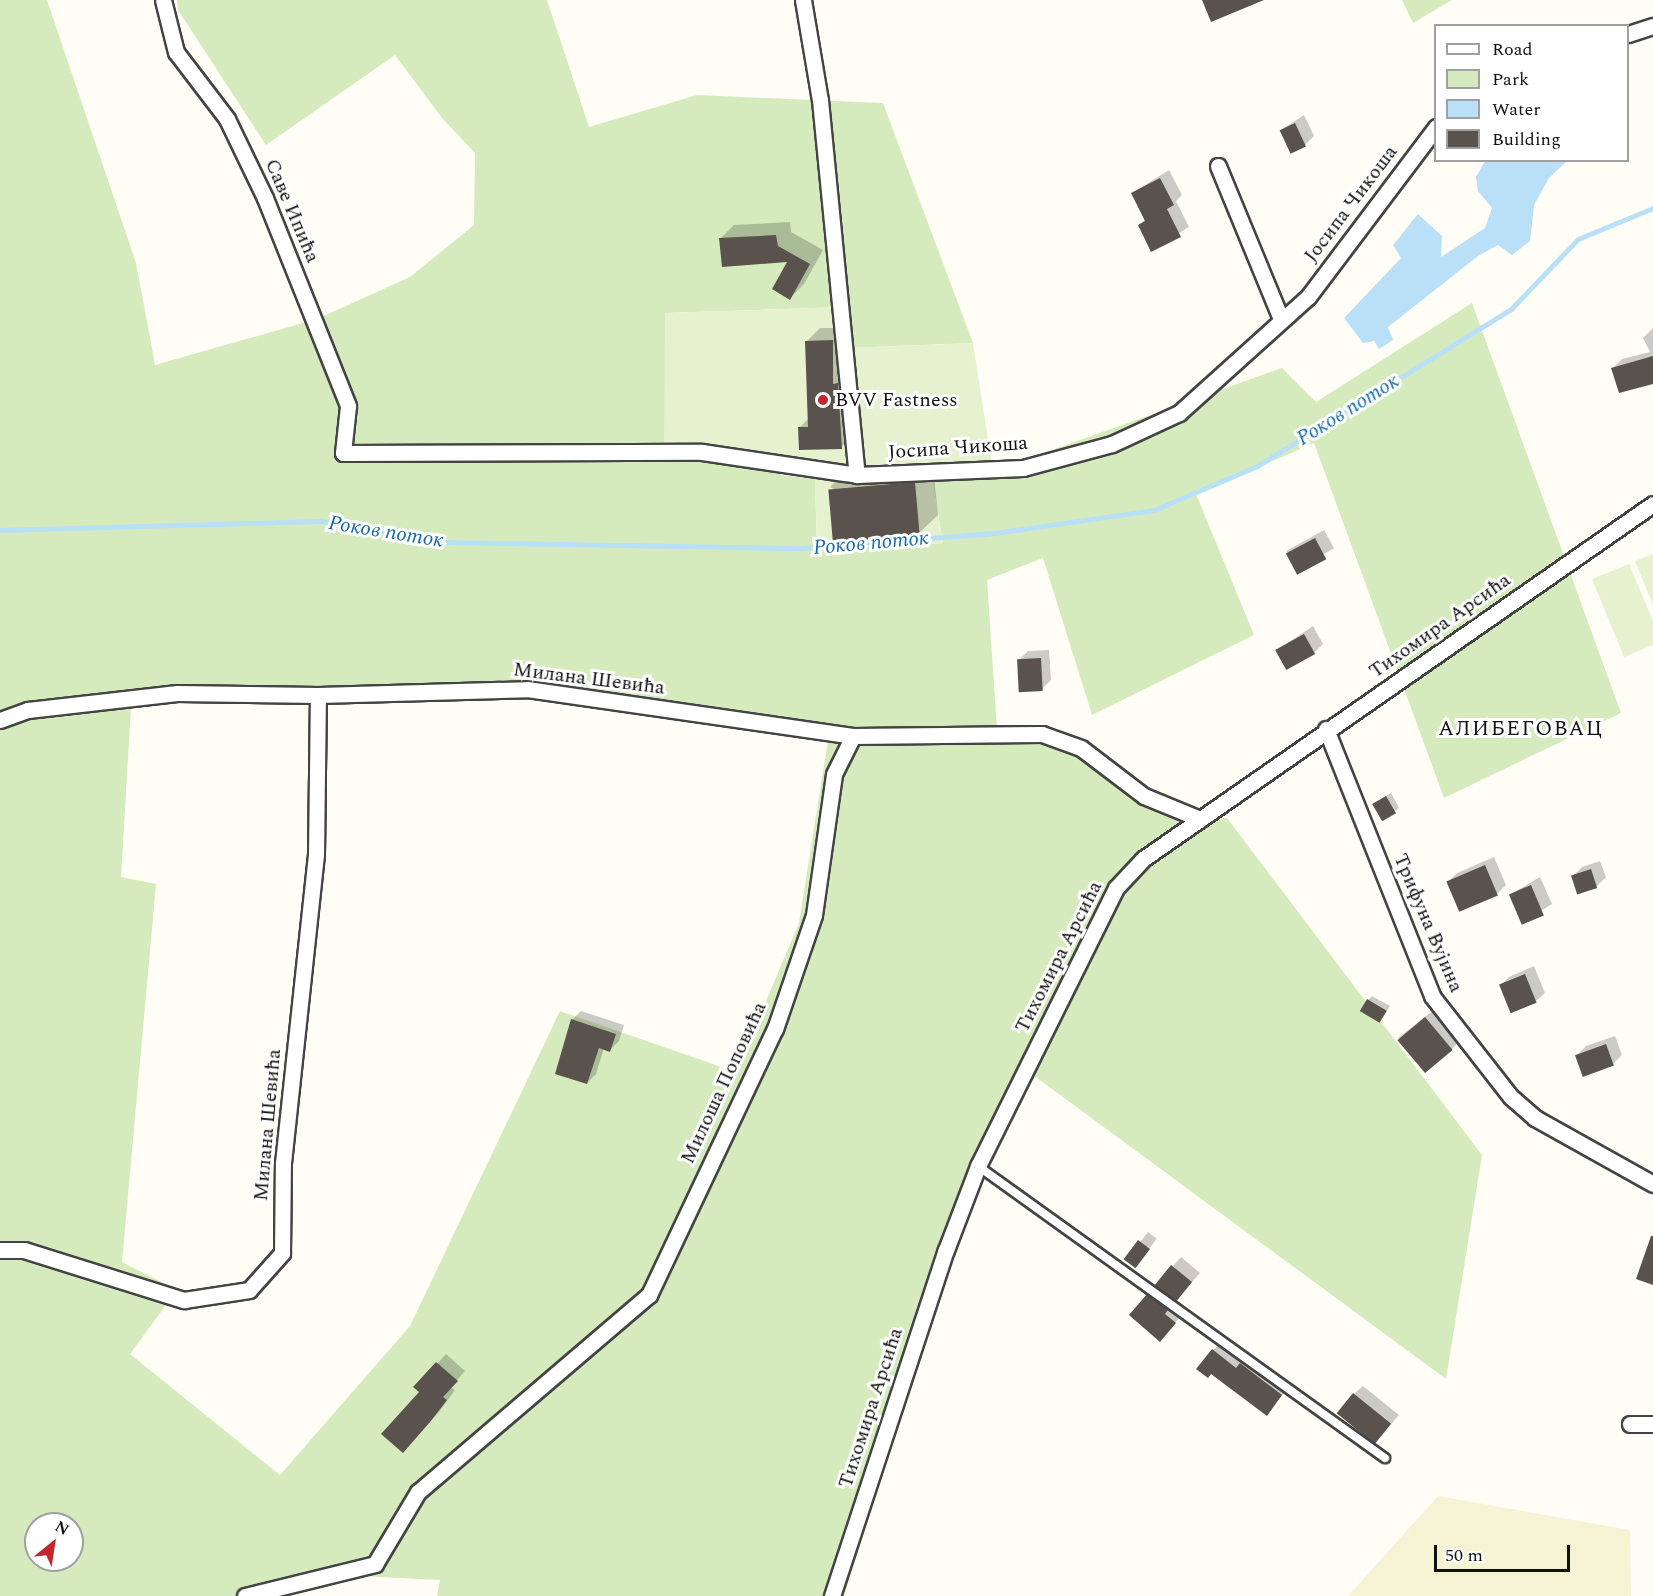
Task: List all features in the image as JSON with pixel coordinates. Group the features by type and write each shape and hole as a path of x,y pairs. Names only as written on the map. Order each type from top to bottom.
{"street":[{"name":"Саве Ипића","path":"163,0 176,52 227,118 265,198 344,395 348,406 343,453"},
{"path":"803,0 820,100 857,475"},
{"path":"1629,34 1653,26"},
{"name":"Јосипа Чикоша","path":"343,453 702,452 857,475 1023,468 1112,444 1179,413 1226,374 1281,319 1308,297 1434,130"},
{"path":"1218,166 1281,319"},
{"name":"Тихомира Арсића","path":"832,1596 946,1250 978,1166 1116,888 1143,859 1326,729 1653,504"},
{"name":"Милана Шевића","path":"0,720 28,710 177,693 318,695 527,689 853,736"},
{"name":"Милана Шевића","path":"0,1250 24,1250 184,1300 249,1290 282,1253 283,1163 316,855 318,695"},
{"name":"Трифуна Вујина","path":"1326,729 1432,996 1512,1097 1535,1118 1653,1184"},
{"path":"853,736 1042,734 1081,748 1143,796 1200,819"},
{"name":"Милоша Поповића","path":"245,1596 375,1564 418,1492 649,1295 775,1029 814,915 834,774 853,736"},
{"path":"1630,1424 1653,1424"}],"lane":[{"path":"978,1166 1384,1458"}],"shaded area":[{"path":"1438,1496 1630,1530 1631,1596 1348,1596"}],"green space":[{"path":"0,0 47,0 136,263 155,365 317,319 410,277 474,225 475,153 442,118 395,55 266,145 178,10 177,0 547,0 589,127 697,95 883,103 973,343 849,348 843,307 665,313 781,475 815,479 817,549 943,543 931,473 993,471 1282,368 1316,402 1472,303 1621,713 1444,798 1314,443 1196,494 1254,635 1092,715 1043,558 987,580 997,729 1074,736 1188,819 1227,818 1482,1155 1446,1379 1029,1072 953,1251 844,1596 437,1596 440,1580 318,1574 277,1596 0,1596","holes":["533,684 829,734 799,923 736,1072 560,1011 410,1326 280,1475 130,1354 177,1290 122,1262 156,884 121,877 132,690"]},
{"path":"1402,0 1452,0 1413,23"},
{"name":"BVV Fastness","path":"843,307 849,348 973,343 993,471 931,473 943,543 817,549 815,479 664,451 665,313"},
{"path":"1653,554 1653,605 1635,561"},
{"path":"1629,564 1653,621 1653,645 1624,657 1592,579"}],"water":[{"path":"1484,162 1566,162 1549,178 1534,205 1530,241 1512,255 1498,245 1478,256 1388,327 1393,340 1379,349 1374,341 1363,343 1344,318 1401,258 1393,245 1418,214 1442,236 1441,257 1485,228 1492,208 1478,191 1476,177"}],"building":[{"path":"1202,0 1264,0 1211,22"},
{"path":"1295,123 1306,147 1291,154 1280,130"},
{"path":"1160,178 1174,205 1167,209 1181,237 1151,252 1138,225 1145,221 1131,193"},
{"path":"776,235 778,246 810,264 790,300 772,289 787,262 722,267 719,238"},
{"path":"833,340 833,384 838,383 842,449 799,450 798,427 808,427 805,341"},
{"path":"1653,356 1653,384 1619,393 1611,368"},
{"path":"915,482 920,535 833,542 828,490"},
{"path":"1315,538 1326,559 1297,575 1286,553"},
{"path":"1304,634 1315,654 1286,670 1275,650"},
{"path":"1041,658 1043,691 1019,692 1017,659"},
{"path":"1386,796 1396,813 1382,821 1372,804"},
{"path":"1485,865 1498,895 1459,912 1446,881"},
{"path":"1591,869 1597,888 1577,895 1571,875"},
{"path":"1531,885 1544,915 1522,925 1509,894"},
{"path":"1525,974 1537,1003 1511,1013 1499,984"},
{"path":"1367,999 1387,1011 1380,1023 1360,1011"},
{"path":"1425,1017 1453,1050 1425,1073 1397,1040"},
{"path":"571,1019 616,1034 610,1052 599,1048 587,1084 555,1074"},
{"path":"1606,1044 1614,1066 1583,1077 1575,1055"},
{"path":"1651,1236 1653,1236 1653,1285 1636,1279"},
{"path":"1138,1240 1150,1249 1136,1268 1124,1259"},
{"path":"1171,1265 1192,1282 1176,1302 1155,1285"},
{"path":"1147,1294 1168,1310 1165,1314 1176,1323 1160,1342 1129,1315"},
{"path":"1212,1349 1236,1368 1240,1363 1282,1395 1267,1416 1211,1374 1208,1378 1196,1369"},
{"path":"436,1362 458,1381 443,1397 447,1400 403,1453 381,1434 419,1392 413,1387"},
{"path":"1353,1393 1391,1424 1375,1444 1337,1413"}],"waterway":[{"name":"Роков поток","path":"0,530 321,521 444,542 801,548 994,533 1154,510 1257,466 1511,309 1578,239 1653,208"}],"place":[{"name":"BVV Fastness","path":"823,400"}],"district":[{"name":"АЛИБЕГОВАЦ","path":"1521,729"}]}
